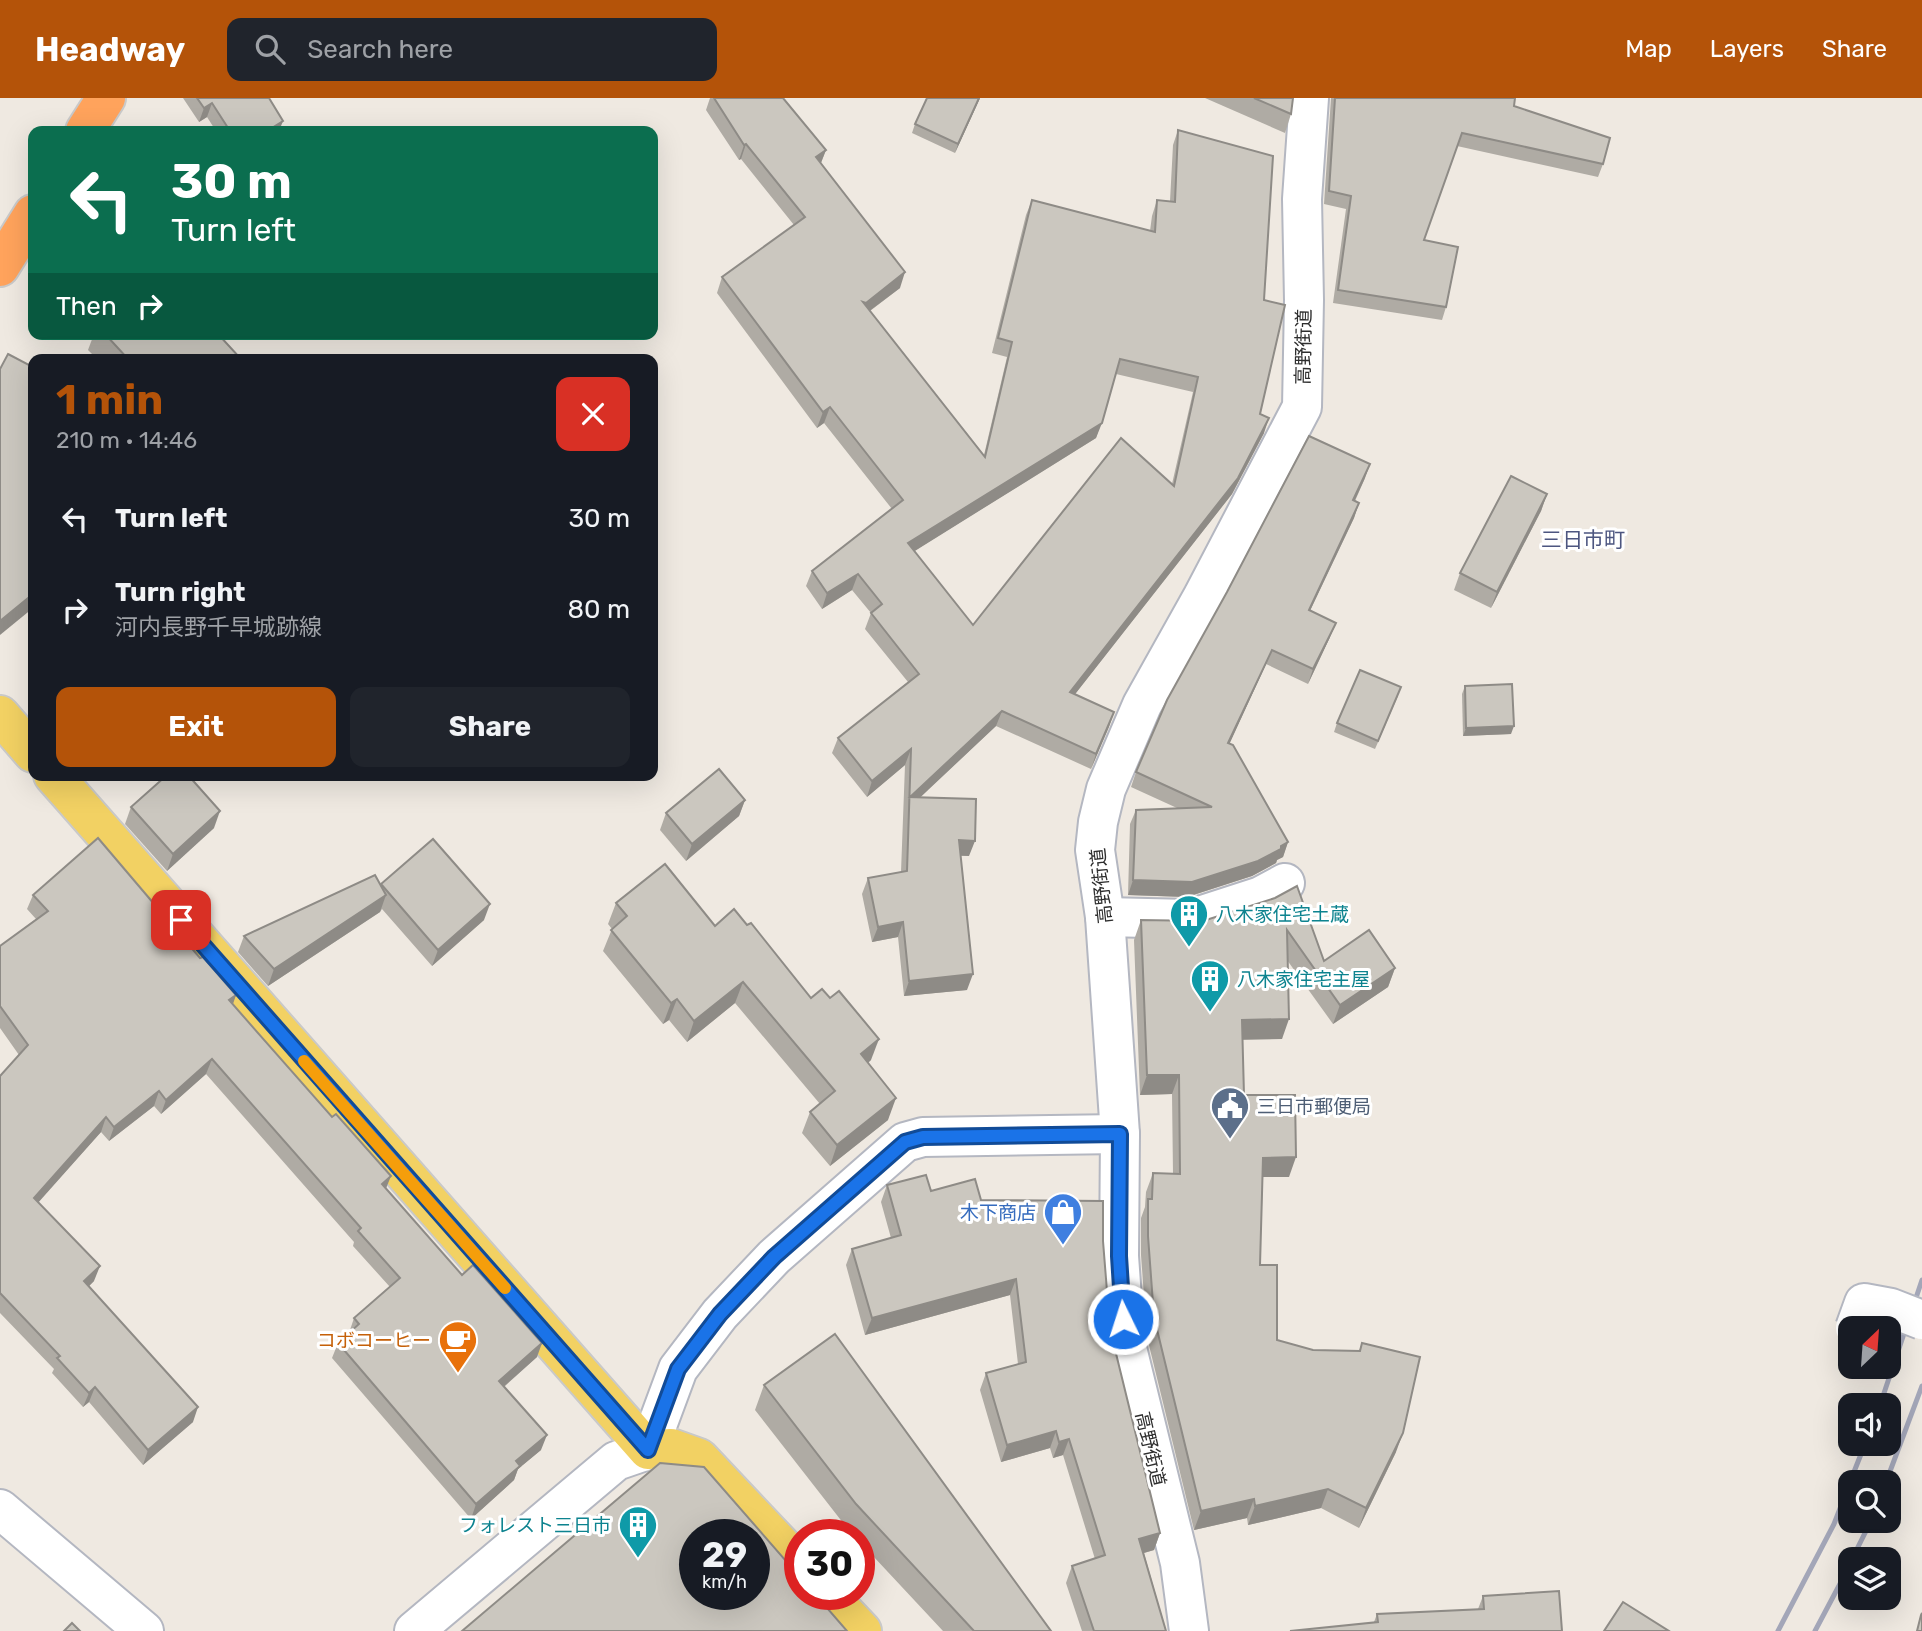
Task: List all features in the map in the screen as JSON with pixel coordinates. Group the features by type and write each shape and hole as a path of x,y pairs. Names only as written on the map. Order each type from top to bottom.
{"highway":[{"path":"88,126 106,98"},
{"path":"0,267 28,222"}],"main road":[{"path":"0,715 28,747"},
{"path":"58,781 648,1450 671,1448 699,1458 784,1548"},
{"path":"842,1610 862,1631"}],"street":[{"name":"高野街道","path":"1189,1631 1180,1563 1125,1340 1119,1256 1120,1134 1105,917 1095,850 1106,789 1142,705 1203,596 1302,407 1302,199 1309,98"},
{"path":"1105,917 1190,919 1262,896 1285,883"},
{"path":"414,1631 616,1461 648,1450 678,1369 720,1314 774,1257 905,1142 923,1137 1120,1134"},
{"path":"1859,1316 1864,1303 1891,1308 1922,1320"},
{"path":"0,1509 144,1631"}],"building":[{"path":"197,98 269,98 283,121 275,126 227,126 212,103 204,108"},
{"path":"714,98 783,98 826,150 816,157 905,272 866,303 863,302 985,457 1012,342 998,338 1032,200 1155,232 1157,200 1175,202 1178,130 1273,156 1264,300 1285,305 1260,414 1269,418 1238,478 1070,692 1114,712 1096,754 1002,711 910,797 976,799 975,841 959,840 973,974 909,981 903,922 878,927 868,878 907,871 911,749 872,781 838,738 919,674 871,613 882,604 858,574 827,593 812,571 903,500 830,407 823,412 722,277 805,217 746,144 744,145","holes":["1120,359 1198,377 1174,486 1121,438 973,625 908,543 1102,423"]},
{"path":"927,98 979,98 958,144 915,124"},
{"path":"1254,98 1293,98 1291,114"},
{"path":"1335,98 1515,98 1514,106 1610,138 1603,164 1462,133 1424,240 1458,247 1446,307 1338,290 1351,196 1329,191"},
{"path":"111,340 224,340 236,354 123,354"},
{"path":"8,354 28,364 28,598 0,621 0,369"},
{"path":"1309,436 1370,464 1353,500 1359,503 1309,610 1336,623 1313,669 1272,650 1228,743 1233,745 1288,842 1281,846 1281,849 1258,861 1192,882 1133,880 1136,810 1212,807 1136,772 1167,700"},
{"path":"1511,476 1547,494 1497,592 1460,573"},
{"path":"1360,670 1401,687 1378,741 1337,723"},
{"path":"1512,684 1514,726 1466,728 1465,686"},
{"path":"719,769 745,800 692,844 666,813"},
{"path":"160,781 193,781 220,811 173,854 131,807"},
{"path":"98,838 200,958 203,957 236,995 229,1000 332,1117 336,1114 391,1176 382,1184 462,1275 473,1265 542,1343 499,1381 547,1435 516,1461 520,1466 476,1504 338,1343 359,1324 354,1318 400,1278 358,1231 361,1228 212,1059 166,1100 159,1091 114,1127 106,1117 34,1198 100,1266 84,1281 198,1407 148,1450 95,1387 89,1393 57,1358 60,1356 0,1293 0,1076 28,1045 0,1006 0,946 48,911 33,895"},
{"path":"433,839 490,904 438,950 381,884"},
{"path":"665,864 715,926 734,909 747,925 751,923 811,998 822,989 830,998 839,991 879,1039 861,1054 896,1098 837,1145 810,1112 835,1091 743,982 694,1021 677,999 671,1003 611,930 627,916 616,903"},
{"path":"375,875 386,895 274,969 244,936"},
{"path":"1297,886 1324,961 1369,930 1395,968 1340,1005 1287,930 1289,1019 1242,1020 1244,1095 1295,1095 1296,1157 1263,1158 1260,1265 1277,1265 1277,1340 1313,1350 1360,1351 1362,1343 1420,1357 1403,1433 1366,1508 1328,1489 1255,1506 1254,1499 1201,1511 1154,1317 1148,1199 1152,1199 1153,1173 1180,1174 1179,1075 1147,1075 1141,920 1203,921 1275,898"},
{"path":"926,1175 931,1191 975,1179 981,1200 1103,1201 1103,1241 1110,1329 1160,1533 1139,1539 1166,1631 1094,1631 1072,1566 1105,1555 1069,1439 1059,1442 1056,1431 1007,1445 986,1373 1026,1362 1016,1279 872,1318 852,1249 901,1235 887,1185"},
{"path":"835,1334 1051,1631 974,1631 875,1524 875,1519 870,1519 856,1504 764,1385"},
{"name":"フォレスト三日市","path":"660,1463 704,1467 749,1519 679,1519 679,1610 770,1610 770,1543 784,1559 784,1610 829,1610 847,1631 462,1631"},
{"path":"1559,1591 1562,1631 1290,1631 1378,1622 1377,1614 1484,1609 1483,1596"},
{"path":"1623,1602 1669,1631 1604,1631"},
{"path":"1922,1613 1922,1631 1917,1631 1921,1615"},
{"path":"72,1623 80,1631 64,1631"}],"railway":[{"path":"1884,1393 1922,1280"},
{"path":"1890,1470 1922,1386"},
{"path":"1855,1470 1860,1456"},
{"path":"1778,1631 1838,1514"},
{"path":"1858,1547 1865,1533"},
{"path":"1815,1631 1838,1588"}],"slow traffic":[{"path":"304,1061 505,1288"}],"place":[{"name":"八木家住宅土蔵","path":"1189,948"},
{"name":"八木家住宅主屋","path":"1210,1013"},
{"name":"三日市郵便局","path":"1230,1140"},
{"name":"木下商店","path":"1063,1246"},
{"name":"コボコーヒー","path":"458,1374"},
{"name":"フォレスト三日市","path":"638,1559"}],"district":[{"name":"三日市町","path":"1583,540"}],"route":[{"path":"181,920 648,1450 678,1369 720,1314 774,1257 905,1142 923,1137 1120,1134 1119,1256 1123,1319"}]}
